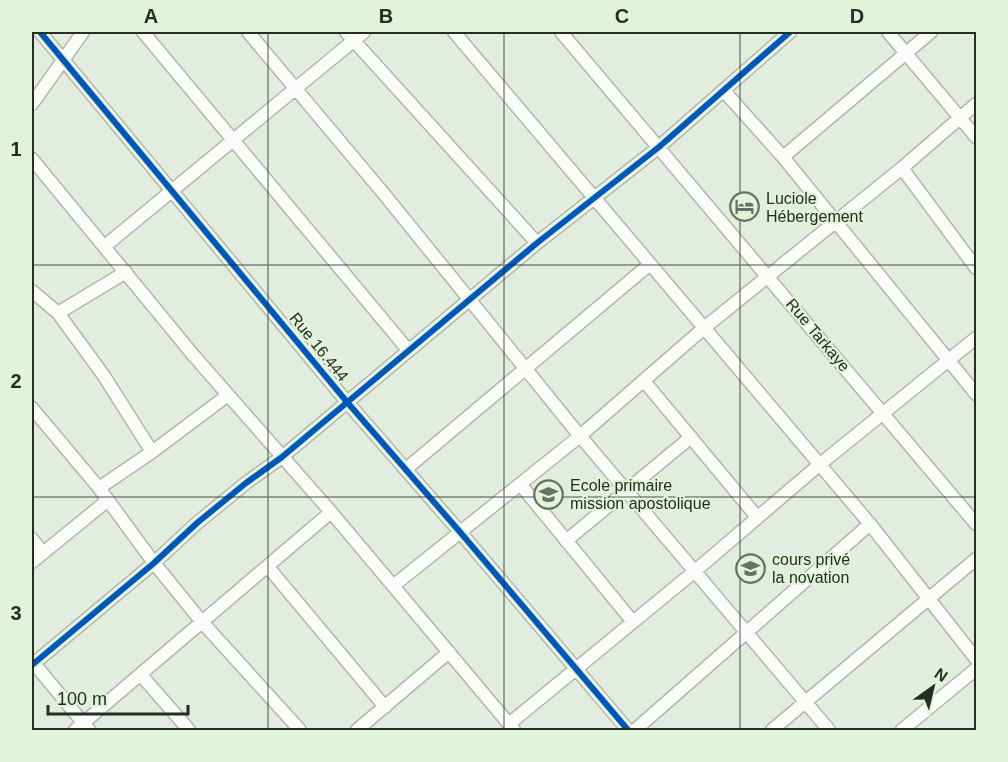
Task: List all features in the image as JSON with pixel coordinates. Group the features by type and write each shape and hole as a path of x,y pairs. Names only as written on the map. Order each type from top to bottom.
{"street":[{"name":"Rue 16.444","path":"40,32 347,402 628,730"},
{"path":"32,104 83,32"},
{"path":"143,32 408,350"},
{"path":"248,32 469,298 580,436 829,730"},
{"path":"454,32 870,524 976,659"},
{"name":"Rue Tarkaye","path":"561,32 769,276 976,525"},
{"path":"888,32 976,137"},
{"path":"783,156 931,32"},
{"path":"331,512 141,675 83,728 32,664 246,483 282,457 469,298 659,147 724,91 785,33"},
{"path":"105,246 296,88 355,34 537,243"},
{"path":"724,91 783,156 976,394"},
{"path":"393,586 580,436 704,328 902,168 976,104"},
{"path":"32,159 228,395 331,512 511,727 575,668 976,338"},
{"path":"902,168 976,268"},
{"path":"406,469 650,264"},
{"path":"58,313 126,272"},
{"path":"32,293 58,313 104,376 152,452"},
{"path":"644,381 757,517"},
{"path":"99,488 228,395"},
{"path":"32,408 99,488 154,563 202,622 300,730"},
{"path":"566,541 691,437"},
{"path":"520,484 633,622"},
{"path":"32,562 108,500"},
{"path":"635,730 870,524"},
{"path":"32,539 42,552"},
{"path":"772,730 976,559"},
{"path":"268,567 385,707"},
{"path":"357,730 449,652"},
{"path":"903,730 976,669"},
{"path":"141,675 189,730"}],"cycle path":[{"path":"40,32 347,402 628,730"},
{"path":"32,665 154,563 197,523 282,457 537,243 659,147 790,32"}],"place":[{"name":"Luciole Hébergement","path":"745,207"},
{"name":"Ecole primaire mission apostolique","path":"549,494"},
{"name":"cours privé la novation","path":"751,568"}]}
